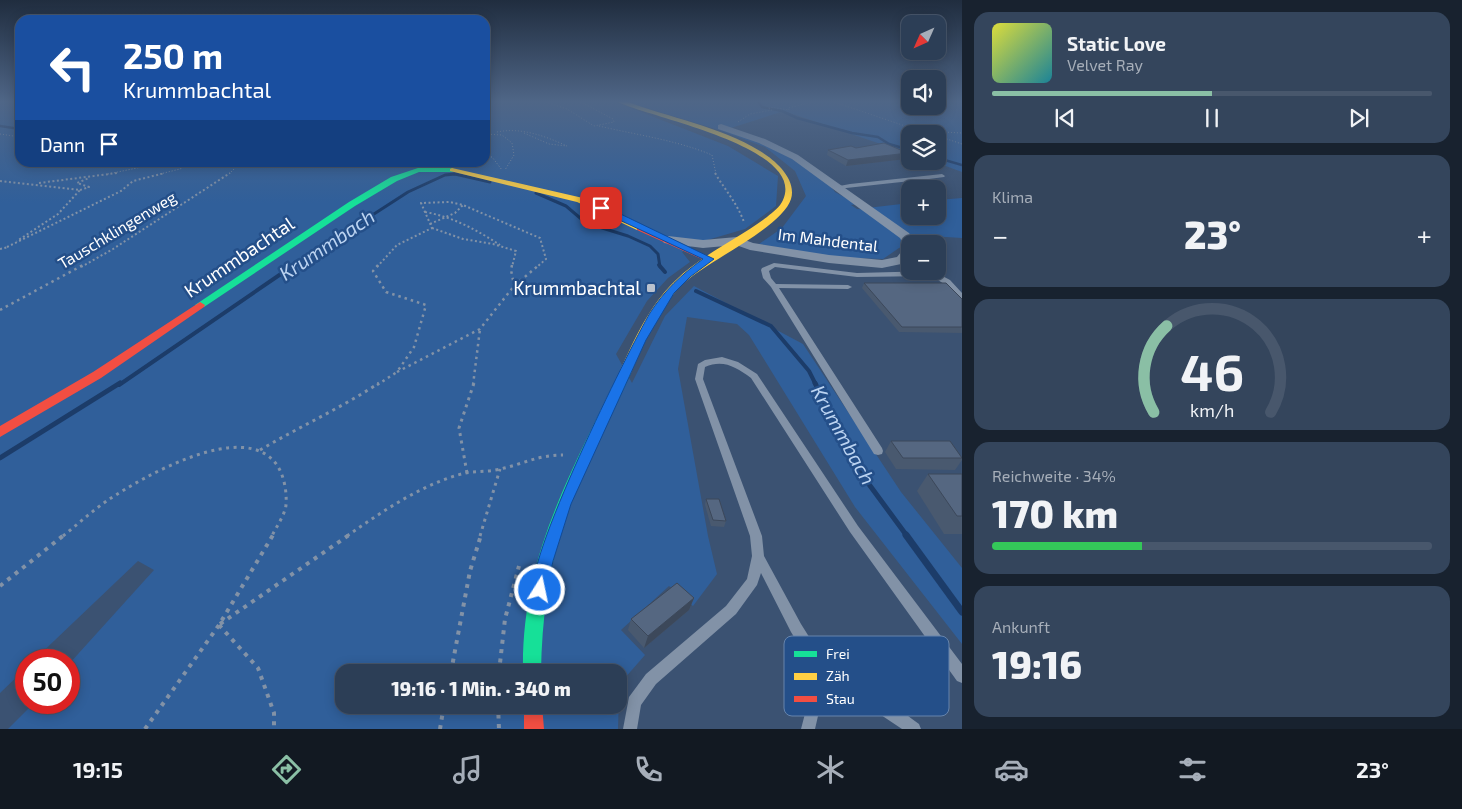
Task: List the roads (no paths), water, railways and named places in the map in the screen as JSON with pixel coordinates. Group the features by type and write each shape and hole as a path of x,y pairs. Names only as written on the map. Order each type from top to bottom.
{"main road":[{"path":"532,664 535,623 545,561 564,504 614,395 656,313 678,283 709,259 757,229 782,209 788,196 786,180 773,163 756,150 719,135"},
{"name":"Krummbachtal","path":"0,432 97,375 292,242 394,179 418,170 441,169 499,175 580,200 709,259"},
{"path":"533,714 534,729"}],"street":[{"name":"Im Mahdental","path":"743,135 795,157 902,235"},
{"path":"668,240 703,244 737,241"},
{"name":"Im Mahdental","path":"737,241 750,246 829,259 882,264 901,262"}],"lane":[{"path":"837,186 887,180 902,182 942,176"},
{"path":"878,451 774,286 767,278 765,270 774,264 857,276 901,274"},
{"path":"943,280 962,297"},
{"path":"774,286 848,287"},
{"path":"630,729 634,702 651,679 731,610 752,581 758,556 756,536 699,378 701,366 709,361 719,359 732,361 754,376 860,537 933,636"},
{"path":"758,556 801,636"},
{"path":"949,658 962,676"},
{"path":"808,729 811,716"},
{"path":"897,716 914,729"}],"waterway":[{"path":"865,135 878,137 889,144 901,147"},
{"path":"946,160 962,165"},
{"name":"Krummbach","path":"292,267 408,192 445,175 455,174"},
{"name":"Krummbach","path":"455,174 490,182"},
{"name":"Krummbach","path":"536,193 566,206 586,223 628,236 650,246 658,254 660,266"},
{"name":"Krummbach","path":"119,385 294,265"},
{"name":"Krummbach","path":"660,266 665,272"},
{"name":"Krummbach","path":"696,291 771,326 809,371 815,383"},
{"name":"Krummbach","path":"0,458 120,383"},
{"name":"Krummbach","path":"815,383 857,468 907,536"},
{"name":"Krummbach","path":"906,535 962,612"}],"place":[{"name":"Krummbachtal","path":"651,288"}]}
